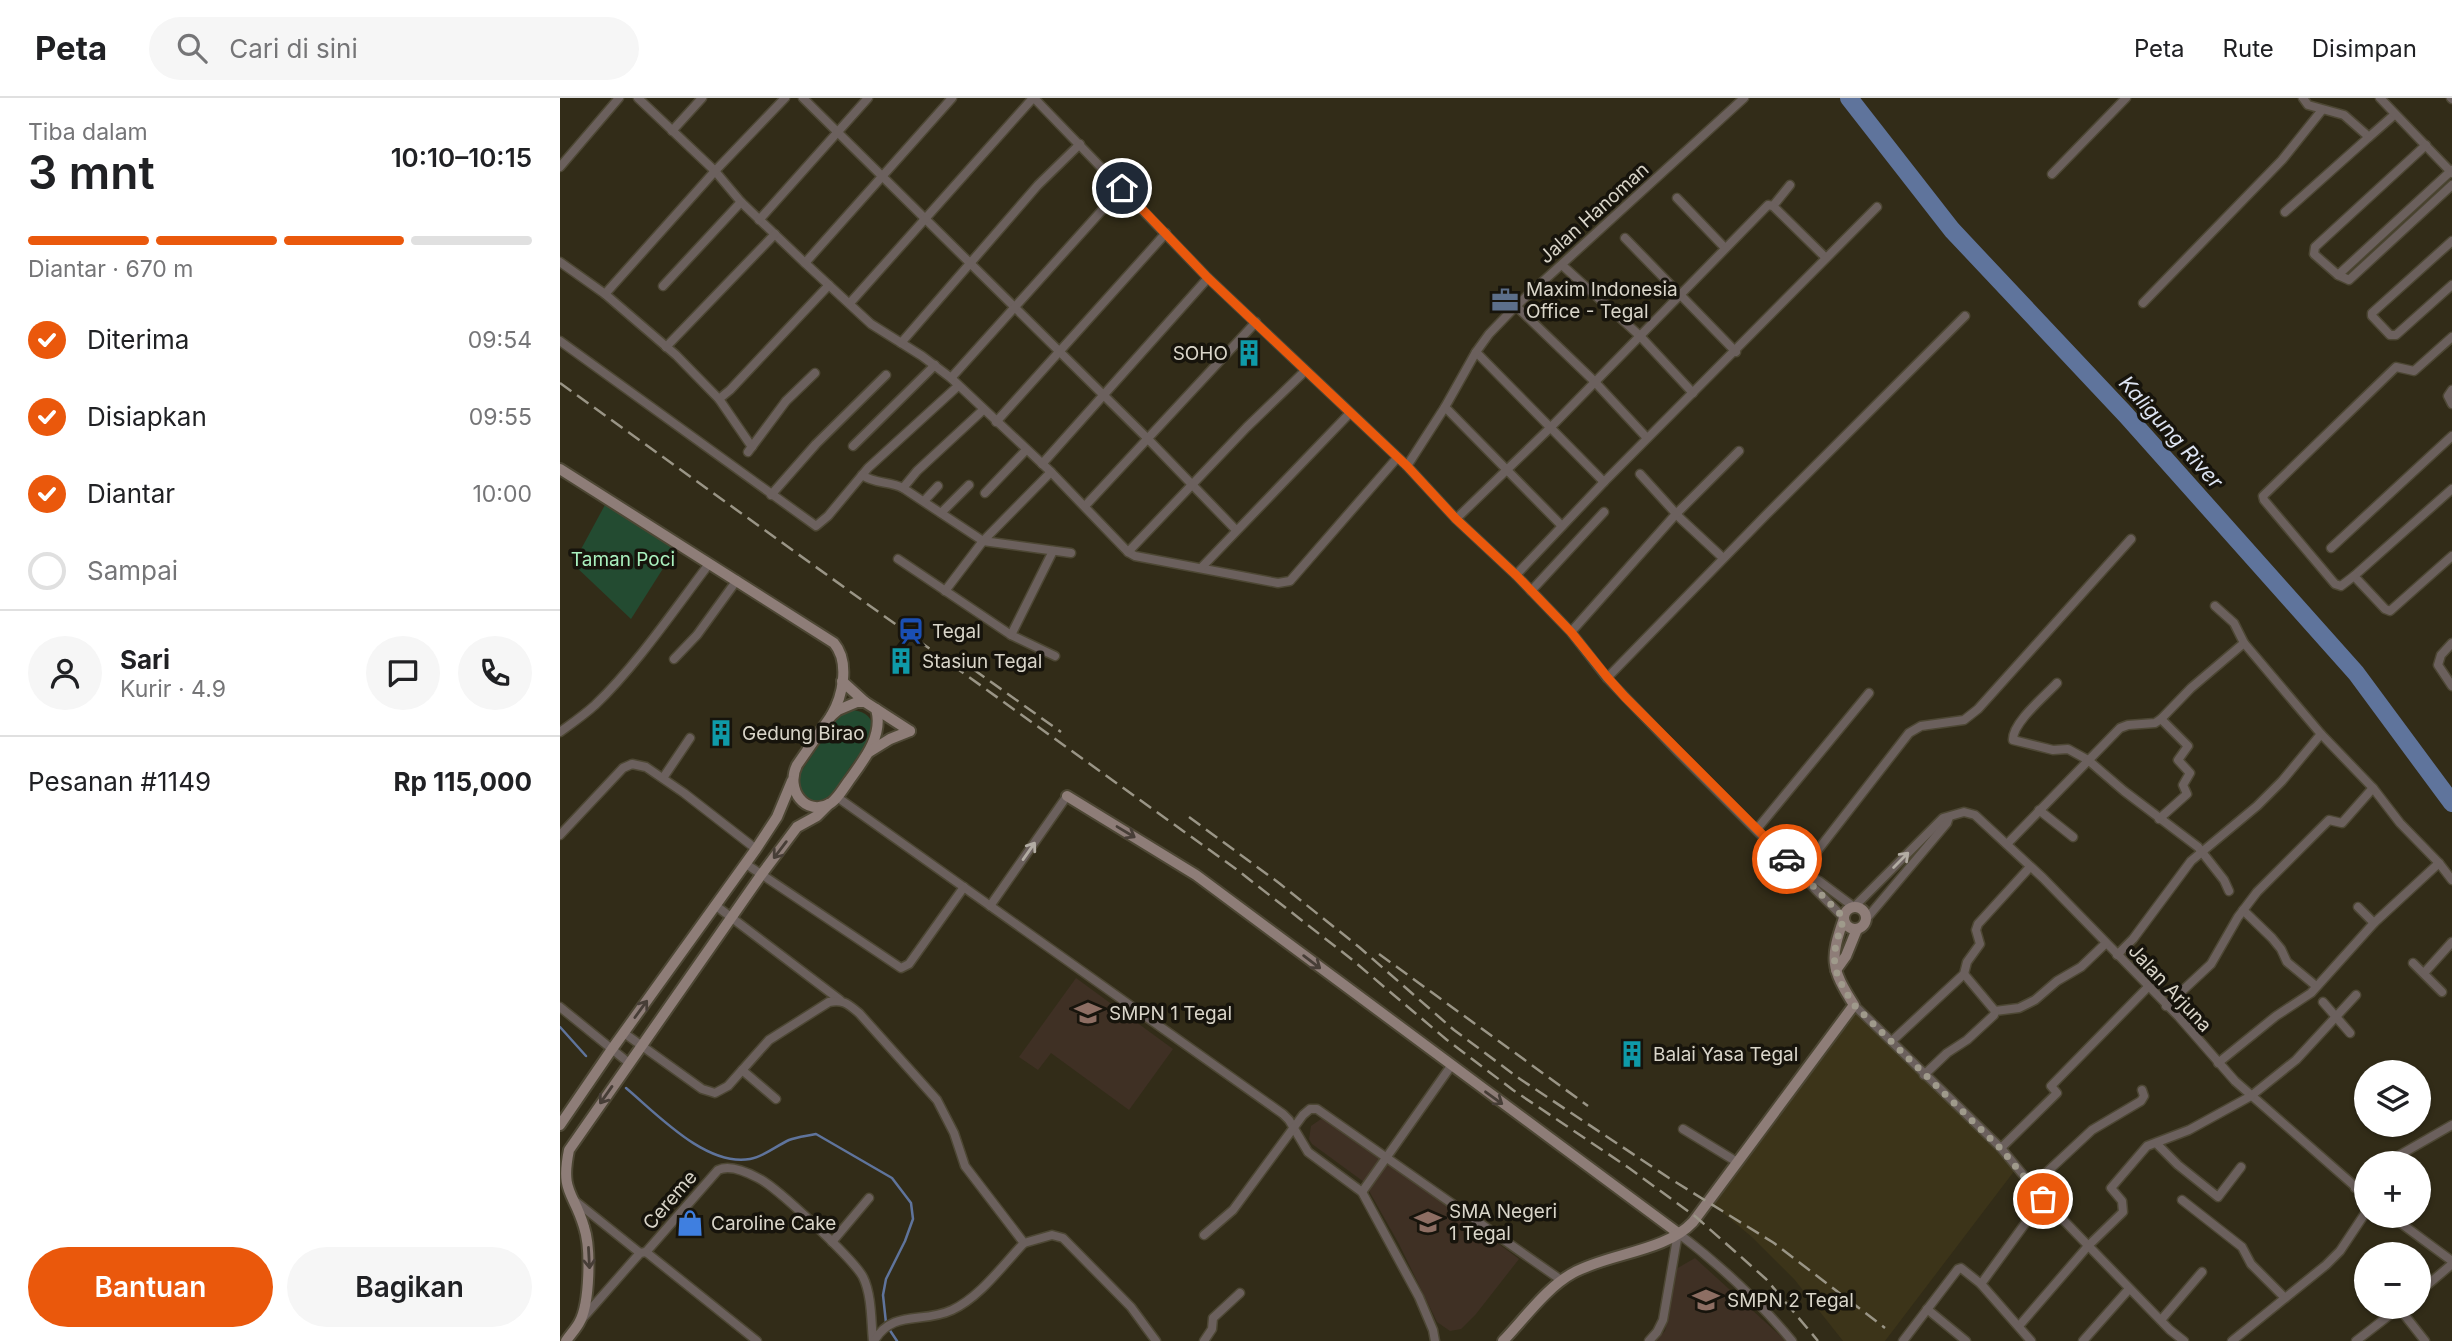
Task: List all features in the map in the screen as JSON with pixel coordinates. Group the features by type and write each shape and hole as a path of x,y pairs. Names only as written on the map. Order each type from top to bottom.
{"street":[{"path":"560,167 619,98"},
{"path":"638,98 715,171 741,202 805,263 871,324 951,378 1051,472 1128,552 1147,559 1278,583 1290,581 1397,458"},
{"path":"672,131 702,98"},
{"path":"605,294 715,171 785,98"},
{"path":"803,98 1236,530"},
{"path":"759,220 868,98"},
{"path":"805,263 952,98"},
{"path":"850,303 1033,98 1208,278 1407,466 1456,519 1516,575 1678,752 1844,918 1850,928 1863,926 1947,823 1949,817 1943,818 1846,912 1844,918 1834,948 1833,958 1842,987 1854,1005 2001,1149 2034,1185 2043,1199 2129,1289 2184,1341"},
{"name":"Jalan Hanoman","path":"1407,466 1489,334 1516,306 1744,98"},
{"path":"2052,174 2126,98"},
{"path":"2303,98 2308,105 2344,115 2369,136"},
{"path":"2339,275 2451,171 2379,98"},
{"path":"2143,303 2283,160 2322,110"},
{"path":"2285,212 2394,115"},
{"path":"901,343 1047,175 1080,144"},
{"path":"2426,145 2315,247 2314,254 2349,280 2452,185"},
{"path":"1773,206 1790,185"},
{"path":"951,378 1122,188"},
{"path":"1677,198 1725,248"},
{"path":"663,286 741,202"},
{"path":"1456,519 1551,427 1768,205 1773,206 1826,258"},
{"path":"1516,575 1647,438 1877,207"},
{"path":"996,422 1166,233"},
{"path":"666,347 775,234"},
{"path":"1625,238 1735,352"},
{"path":"2452,240 2372,315 2390,335 2396,335 2452,285"},
{"path":"560,262 605,294 666,347 719,399 750,450 792,395 815,373"},
{"path":"1562,265 1640,336 1693,393"},
{"path":"1042,464 1208,278"},
{"path":"719,399 829,285"},
{"path":"1516,306 1647,438"},
{"path":"1608,678 1723,558 1965,316"},
{"path":"1085,506 1256,322"},
{"path":"2452,337 2414,371 2396,368 2263,496 2335,584 2341,586 2452,489"},
{"path":"560,341 816,526 828,516 862,475 958,386"},
{"path":"1476,352 1604,482"},
{"path":"853,446 935,365"},
{"path":"1128,552 1305,371"},
{"path":"771,495 816,444 886,375"},
{"path":"2452,390 2448,396 2452,404"},
{"path":"1445,407 1562,526"},
{"path":"903,488 917,471 984,410"},
{"path":"1202,567 1350,413"},
{"path":"2331,548 2452,436"},
{"path":"985,493 1026,450"},
{"path":"1571,632 1676,514 1739,451"},
{"path":"560,468 834,643 842,657 840,699 797,765 777,817 560,1125"},
{"path":"945,591 983,541 1051,472"},
{"path":"1640,474 1676,514 1723,558"},
{"path":"862,475 875,483 903,488 983,541 1072,553"},
{"path":"941,513 969,485"},
{"path":"924,501 938,486"},
{"path":"1531,591 1604,512"},
{"path":"1800,873 1909,733 1921,726 1964,720 1978,709 2131,539"},
{"path":"1011,635 1054,551"},
{"path":"2354,576 2390,611 2452,556"},
{"path":"898,559 1011,635 1055,656"},
{"path":"560,732 593,707 609,690 709,564"},
{"path":"674,659 697,635 737,580"},
{"path":"2215,606 2234,623 2244,643 2321,734 2452,880"},
{"path":"2007,844 2120,728 2155,723 2161,719 2191,688 2244,643"},
{"path":"2452,643 2441,656 2438,665 2452,685"},
{"path":"842,681 865,702 910,731 890,739 868,753"},
{"path":"2057,683 2025,716 2015,730 2013,740 2053,750 2068,749 2088,760 2202,851 2229,891"},
{"path":"1757,830 1869,694"},
{"path":"831,716 844,706 865,702"},
{"path":"580,1321 590,1269 589,1248 580,1215 564,1192 563,1179 569,1150 797,827 817,816 833,801 868,753 877,729 876,709"},
{"path":"2159,819 2187,794 2183,783 2190,774 2178,760 2188,746 2161,719"},
{"path":"2117,955 2133,939 2191,861 2282,781 2321,734"},
{"path":"663,778 690,738"},
{"path":"560,835 627,765 642,765 756,849"},
{"path":"792,781 797,796 803,802 818,806 833,801"},
{"path":"2166,1006 2211,964 2257,892 2329,820 2342,823 2373,789"},
{"path":"990,906 1067,796 1196,875 1644,1206 1715,1261 1792,1341"},
{"path":"833,801 964,887 1283,1114 1308,1152 1362,1192 1419,1297 1435,1341"},
{"path":"2039,810 2073,837"},
{"name":"Jalan Arjuna","path":"1949,817 1964,812 1975,815 2007,844 2179,1017 2218,1063 2251,1096 2311,1146 2354,1187"},
{"path":"2218,1063 2276,1016 2304,999 2374,923 2439,863"},
{"path":"746,864 901,968 909,964 964,887"},
{"path":"1892,1041 1964,974 1967,962 1980,944 1976,930 1978,924 2030,867"},
{"path":"1800,873 1819,881 1854,907 1864,911 1867,918"},
{"path":"715,905 859,1013 928,1088 954,1132 965,1166 1024,1243"},
{"path":"2358,907 2374,923"},
{"path":"2244,910 2281,949 2287,962 2316,986"},
{"path":"1836,970 1846,956 1857,929"},
{"path":"2425,972 2452,942"},
{"path":"1995,1011 2019,1008 2035,1000 2057,981 2081,967 2106,943"},
{"path":"2413,963 2425,972 2442,992"},
{"path":"1964,974 1995,1011"},
{"path":"2001,1149 2057,1093 2051,1086 2148,987"},
{"path":"2019,1326 2088,1246 2123,1212 2122,1201 2110,1188 2138,1154 2147,1146 2189,1130 2251,1096 2296,1060 2356,995"},
{"path":"624,1033 709,1092 722,1091 769,1040 816,1009 840,1000"},
{"path":"2323,1002 2350,1032"},
{"path":"1503,1341 1561,1280 1593,1264 1664,1241 1693,1222 1854,1005"},
{"path":"560,1007 629,1063"},
{"path":"1924,1075 1947,1053 1990,1020 1995,1011"},
{"path":"1362,1192 1451,1066"},
{"path":"742,1070 776,1098"},
{"path":"2034,1185 2092,1130 2141,1101 2144,1096 2142,1090"},
{"path":"1204,1235 1233,1210 1310,1109 1317,1109 1561,1280"},
{"path":"2407,1151 2452,1125"},
{"path":"1683,1129 1737,1162"},
{"path":"2156,1143 2178,1166 2218,1197 2241,1167"},
{"name":"Cereme","path":"643,1253 712,1175 725,1167 758,1178 777,1191 832,1242 862,1275 873,1341"},
{"path":"564,1192 757,1341"},
{"path":"832,1242 869,1198"},
{"path":"1981,1284 2043,1199"},
{"path":"2182,1200 2242,1247 2251,1264 2285,1298"},
{"path":"2232,1341 2326,1265 2340,1251 2355,1228"},
{"path":"2407,1228 2450,1261"},
{"path":"1648,1341 1663,1320 1678,1233"},
{"path":"873,1341 883,1328 895,1321 933,1318 953,1310 976,1292 1024,1243 1052,1235 1063,1238 1132,1307 1156,1341"},
{"path":"2431,1280 2450,1261 2452,1249"},
{"path":"566,1341 580,1321 643,1253"},
{"path":"1905,1340 1958,1269 1965,1269 2031,1341"},
{"path":"2161,1320 2202,1272"},
{"path":"2083,1341 2129,1289"},
{"path":"1204,1341 1212,1329 1213,1318 1240,1293"},
{"path":"1927,1309 1966,1341"},
{"path":"2356,1341 2385,1319"},
{"path":"2408,1319 2425,1341"}],"shaded area":[{"name":"SMPN 1 Tegal","path":"1076,978 1173,1049 1129,1110 1051,1053 1038,1070 1019,1057"},
{"path":"1857,1011 2015,1170 1885,1341 1843,1341 1794,1279 1753,1238 1709,1201"},
{"name":"SMA Negeri 1 Tegal","path":"1321,1119 1336,1123 1519,1259 1461,1329 1450,1331 1437,1322 1399,1244 1364,1182 1312,1144 1309,1139 1311,1126"},
{"name":"SMPN 2 Tegal","path":"1695,1258 1786,1341 1654,1341 1665,1331 1676,1269"}],"green space":[{"name":"Taman Poci","path":"606,503 676,548 631,619 573,564"},
{"path":"853,710 870,719 872,726 866,744 830,795 818,801 808,798 801,793 798,776 837,719"}],"waterway":[{"name":"Kaligung River","path":"1849,98 1952,230 2126,415 2356,673 2452,803"},
{"path":"560,1027 586,1056"},
{"path":"626,1088 683,1136 716,1155 733,1159 755,1158 789,1140 816,1134 892,1178 911,1203 913,1219 886,1279 883,1295 886,1323"},
{"path":"889,1329 897,1341"}],"railway":[{"path":"560,383 1236,869 1513,1090 1696,1217 1766,1279 1818,1341"},
{"path":"973,669 1061,732"},
{"path":"1189,817 1279,883 1359,947 1454,1030 1520,1079 1669,1178 1774,1243 1885,1328"},
{"path":"1379,954 1588,1106"}],"way so far":[{"path":"1787,859 1844,918 1833,958 1842,987 1854,1005 2001,1149 2034,1185 2043,1199"}],"place":[{"name":"Maxim Indonesia Office - Tegal","path":"1505,300"},
{"name":"SOHO","path":"1249,353"},
{"name":"Tegal","path":"911,631"},
{"name":"Stasiun Tegal","path":"901,661"},
{"name":"Gedung Birao","path":"721,733"},
{"name":"SMPN 1 Tegal","path":"1088,1013"},
{"name":"Balai Yasa Tegal","path":"1632,1054"},
{"name":"SMA Negeri 1 Tegal","path":"1428,1222"},
{"name":"Caroline Cake","path":"690,1223"},
{"name":"SMPN 2 Tegal","path":"1706,1300"}],"route":[{"path":"1122,188 1208,278 1407,466 1456,519 1516,575 1571,632 1625,697 1787,859"}]}
